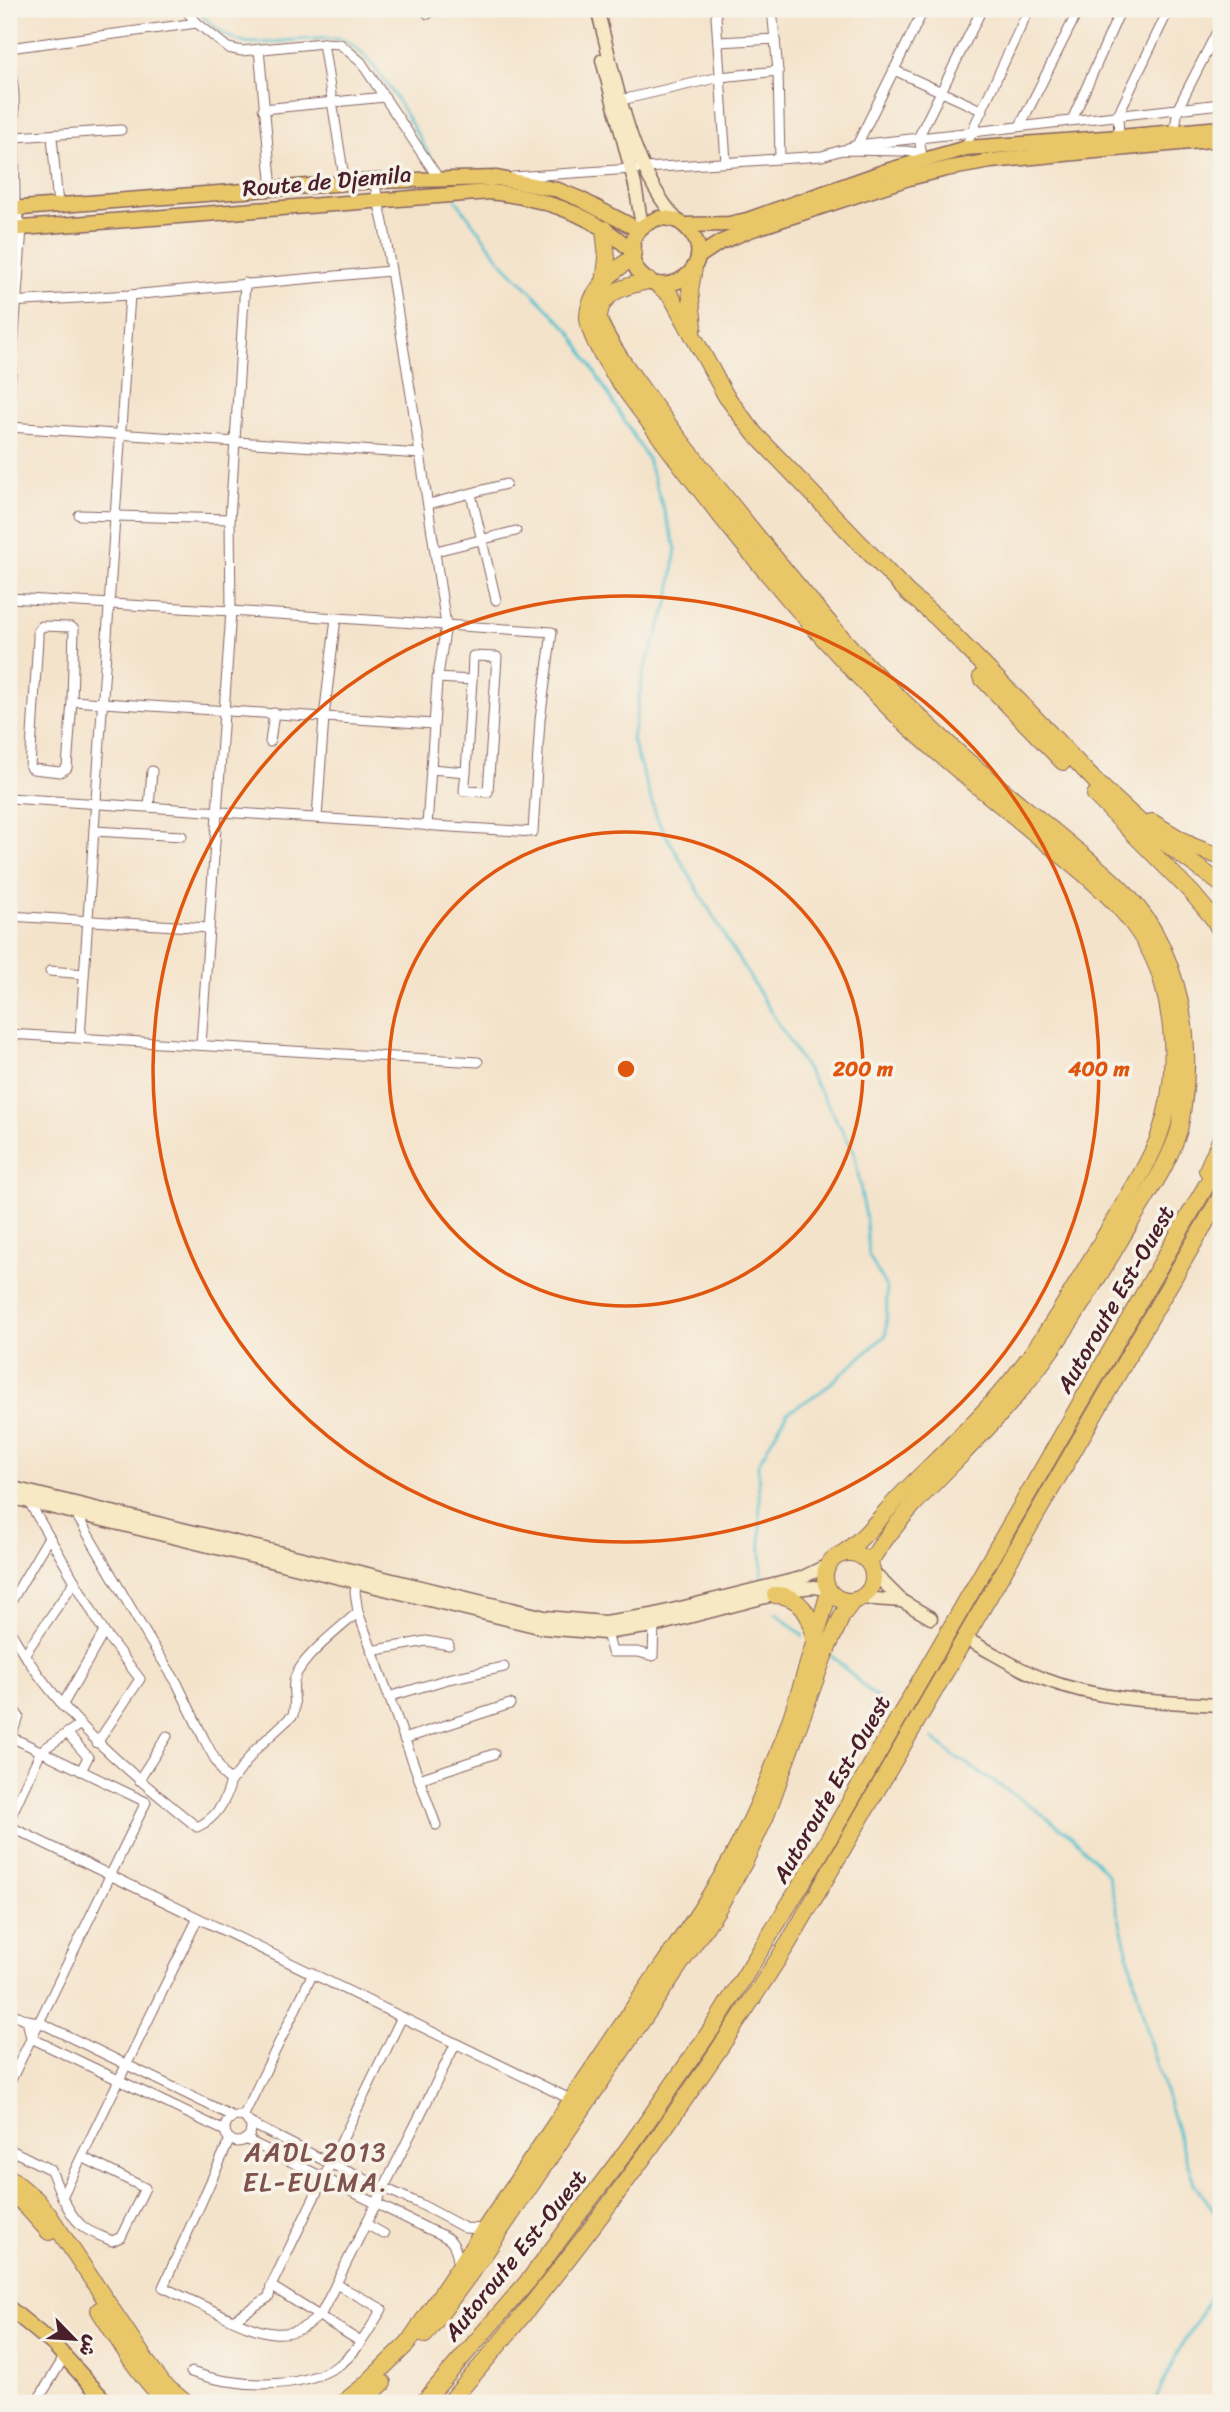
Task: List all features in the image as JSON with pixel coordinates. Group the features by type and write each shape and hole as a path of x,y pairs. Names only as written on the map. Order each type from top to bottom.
{"highway":[{"path":"604,229 607,258 604,283"},
{"path":"343,2403 408,2343 720,1880 751,1821 814,1647 828,1590 825,1580 834,1560 865,1536 899,1497 999,1396 1066,1303 1136,1184 1158,1140 1168,1107 1173,1061 1169,1019 1161,979 1136,928 1114,900 957,769 885,704 809,621 661,439 613,372 589,328 588,311 604,283 617,268 633,256"},
{"path":"696,262 690,290 696,339"},
{"path":"362,2403 422,2340 483,2256 717,1910 745,1861 766,1816 824,1656 843,1614 871,1587 870,1567 905,1515 1011,1402 1068,1326 1160,1173 1179,1130 1186,1081 1186,1024 1175,981 1162,947 1138,906 1116,882 979,770 894,692 837,632 694,457 640,386 600,323 599,315 609,296 627,286 653,283 671,296 726,396 755,434 1095,781 1154,835 1221,884"},
{"path":"908,593 936,630 1192,893 1221,932"},
{"path":"1064,748 1152,822 1192,846 1221,857"},
{"path":"1105,805 1221,894"},
{"path":"1184,1224 1221,1138"},
{"name":"Autoroute Est-Ouest","path":"424,2403 537,2270 630,2146 713,2027 817,1859 1221,1160"},
{"name":"Autoroute Est-Ouest","path":"449,2403 513,2328 597,2221 741,2017 789,1942 1221,1196"},
{"path":"1170,1285 1221,1219"},
{"path":"834,1560 856,1554 870,1567"},
{"path":"828,1590 838,1598 857,1600"},
{"path":"775,1595 785,1595 796,1601 809,1615 814,1647"},
{"path":"9,2177 37,2200 49,2215 163,2384 186,2403"},
{"path":"9,2192 43,2224 130,2359 168,2403"}],"main road":[{"path":"588,9 637,169 696,240 696,262"},
{"path":"597,9 637,169 641,228"},
{"path":"1221,128 1173,139 1097,145 966,148 747,220 729,224 682,223 659,218 641,228 632,243 633,256 638,272 653,283 668,285 679,282 696,262 719,243 924,162 991,161 1097,145 1119,137 1173,139 1221,139"},
{"path":"12,209 374,181 497,178 558,190 641,228"},
{"name":"Route de Djemila","path":"11,229 490,192 520,195 565,208 604,229 633,256"},
{"path":"9,1487 357,1577 605,1627 654,1626 796,1589 814,1587 828,1590"},
{"path":"9,1497 308,1565"},
{"path":"605,1627 801,1578 834,1560"},
{"path":"870,1567 902,1601 931,1618"},
{"path":"857,1600 902,1601"},
{"path":"972,1642 1043,1679 1084,1691 1138,1701 1221,1705"},
{"path":"9,2308 65,2356 107,2403"}],"street":[{"path":"185,9 197,23 228,48 242,51 323,43 340,44 361,62 439,179"},
{"path":"772,9 778,71 780,159"},
{"path":"858,145 924,9"},
{"path":"924,162 919,136 982,9"},
{"path":"966,148 1029,9"},
{"path":"1020,125 1079,9"},
{"path":"1072,120 1121,9"},
{"path":"1119,137 1118,115 1169,9"},
{"path":"716,16 726,162"},
{"path":"9,401 11,229 16,137 9,50 197,23"},
{"path":"1173,139 1178,108 1221,24"},
{"path":"718,43 776,39"},
{"path":"323,43 345,184"},
{"path":"259,49 272,190"},
{"path":"894,70 983,111"},
{"path":"621,100 720,77 778,71"},
{"path":"263,108 385,97"},
{"path":"497,178 822,156 858,145 919,136 1221,104"},
{"path":"16,137 121,130"},
{"path":"52,136 58,206"},
{"path":"842,150 905,150 924,162"},
{"path":"374,181 421,454 446,625 437,678 427,826"},
{"path":"12,302 131,295 390,271"},
{"path":"201,1045 231,611 230,519 246,283"},
{"path":"80,1037 131,295"},
{"path":"9,427 421,454"},
{"path":"429,504 506,484"},
{"path":"471,494 496,600"},
{"path":"79,515 230,519"},
{"path":"436,551 516,531"},
{"path":"9,598 552,632 540,720 533,832 9,798"},
{"path":"317,818 324,717 336,618"},
{"path":"42,626 74,629 72,701 67,768 60,772 33,769 30,767 38,631 42,626"},
{"path":"473,656 497,657 488,792 464,791 466,772 473,656"},
{"path":"437,678 472,680"},
{"path":"72,701 434,724"},
{"path":"270,743 274,713"},
{"path":"431,769 466,772"},
{"path":"149,807 152,771"},
{"path":"94,831 182,836"},
{"path":"9,916 209,928"},
{"path":"50,971 84,974"},
{"path":"9,1034 478,1062"},
{"path":"29,1502 104,1632 140,1679 97,1744"},
{"path":"76,1514 177,1683 223,1774 231,1780"},
{"path":"9,1605 49,1537"},
{"path":"357,1577 358,1612 436,1825"},
{"path":"24,1655 75,1581"},
{"path":"9,1629 24,1655 62,1706 97,1744 197,1827 214,1816 225,1799 231,1780 255,1750 293,1715 294,1681 297,1672 317,1649 358,1612"},
{"path":"605,1627 612,1652 638,1652 653,1656 654,1626"},
{"path":"62,1706 104,1632"},
{"path":"371,1651 426,1641 449,1645"},
{"path":"388,1697 457,1676 504,1667"},
{"path":"9,1703 19,1717 9,1736 146,1802 9,2084"},
{"path":"404,1739 510,1704"},
{"path":"9,1820 41,1751 79,1725"},
{"path":"67,1733 88,1757 82,1771"},
{"path":"139,1780 167,1736"},
{"path":"419,1779 494,1754"},
{"path":"9,1826 572,2100"},
{"path":"62,2197 198,1918"},
{"path":"242,2119 313,1973"},
{"path":"9,2012 39,2022 465,2228 485,2229"},
{"path":"233,2320 269,2297 271,2286 322,2177 401,2017"},
{"path":"27,2020 31,2038"},
{"path":"31,2038 228,2135 237,2142 245,2139 250,2132 242,2119"},
{"path":"242,2119 227,2122 228,2135 163,2287 251,2328 272,2333 292,2332 306,2327 318,2317 456,2043"},
{"path":"245,2139 447,2237 457,2250 457,2269"},
{"path":"9,2149 51,2170 62,2197 77,2221 112,2241 121,2237 145,2188 82,2157"},
{"path":"366,2224 384,2234"},
{"path":"191,2372 209,2378 249,2382 305,2381 340,2364 361,2342 382,2309 336,2284"},
{"path":"271,2286 361,2342"},
{"path":"36,2403 65,2356"}],"waterway":[{"path":"197,9 212,24 237,40 263,43 333,39 345,41 357,49 383,79 438,170"},
{"path":"456,200 501,261 570,331 647,458 676,548 669,601 643,674 632,740 658,821 854,1151 866,1219 869,1256 887,1289 886,1335 823,1390 787,1413 758,1464 762,1580"},
{"path":"776,1613 803,1636"},
{"path":"832,1656 888,1709"},
{"path":"932,1738 1073,1837 1108,1875 1153,2054 1194,2183 1221,2220"},
{"path":"1154,2403 1178,2352 1221,2279"}],"district":[{"name":"AADL 2013 EL-EULMA.","path":"316,2167"}]}
